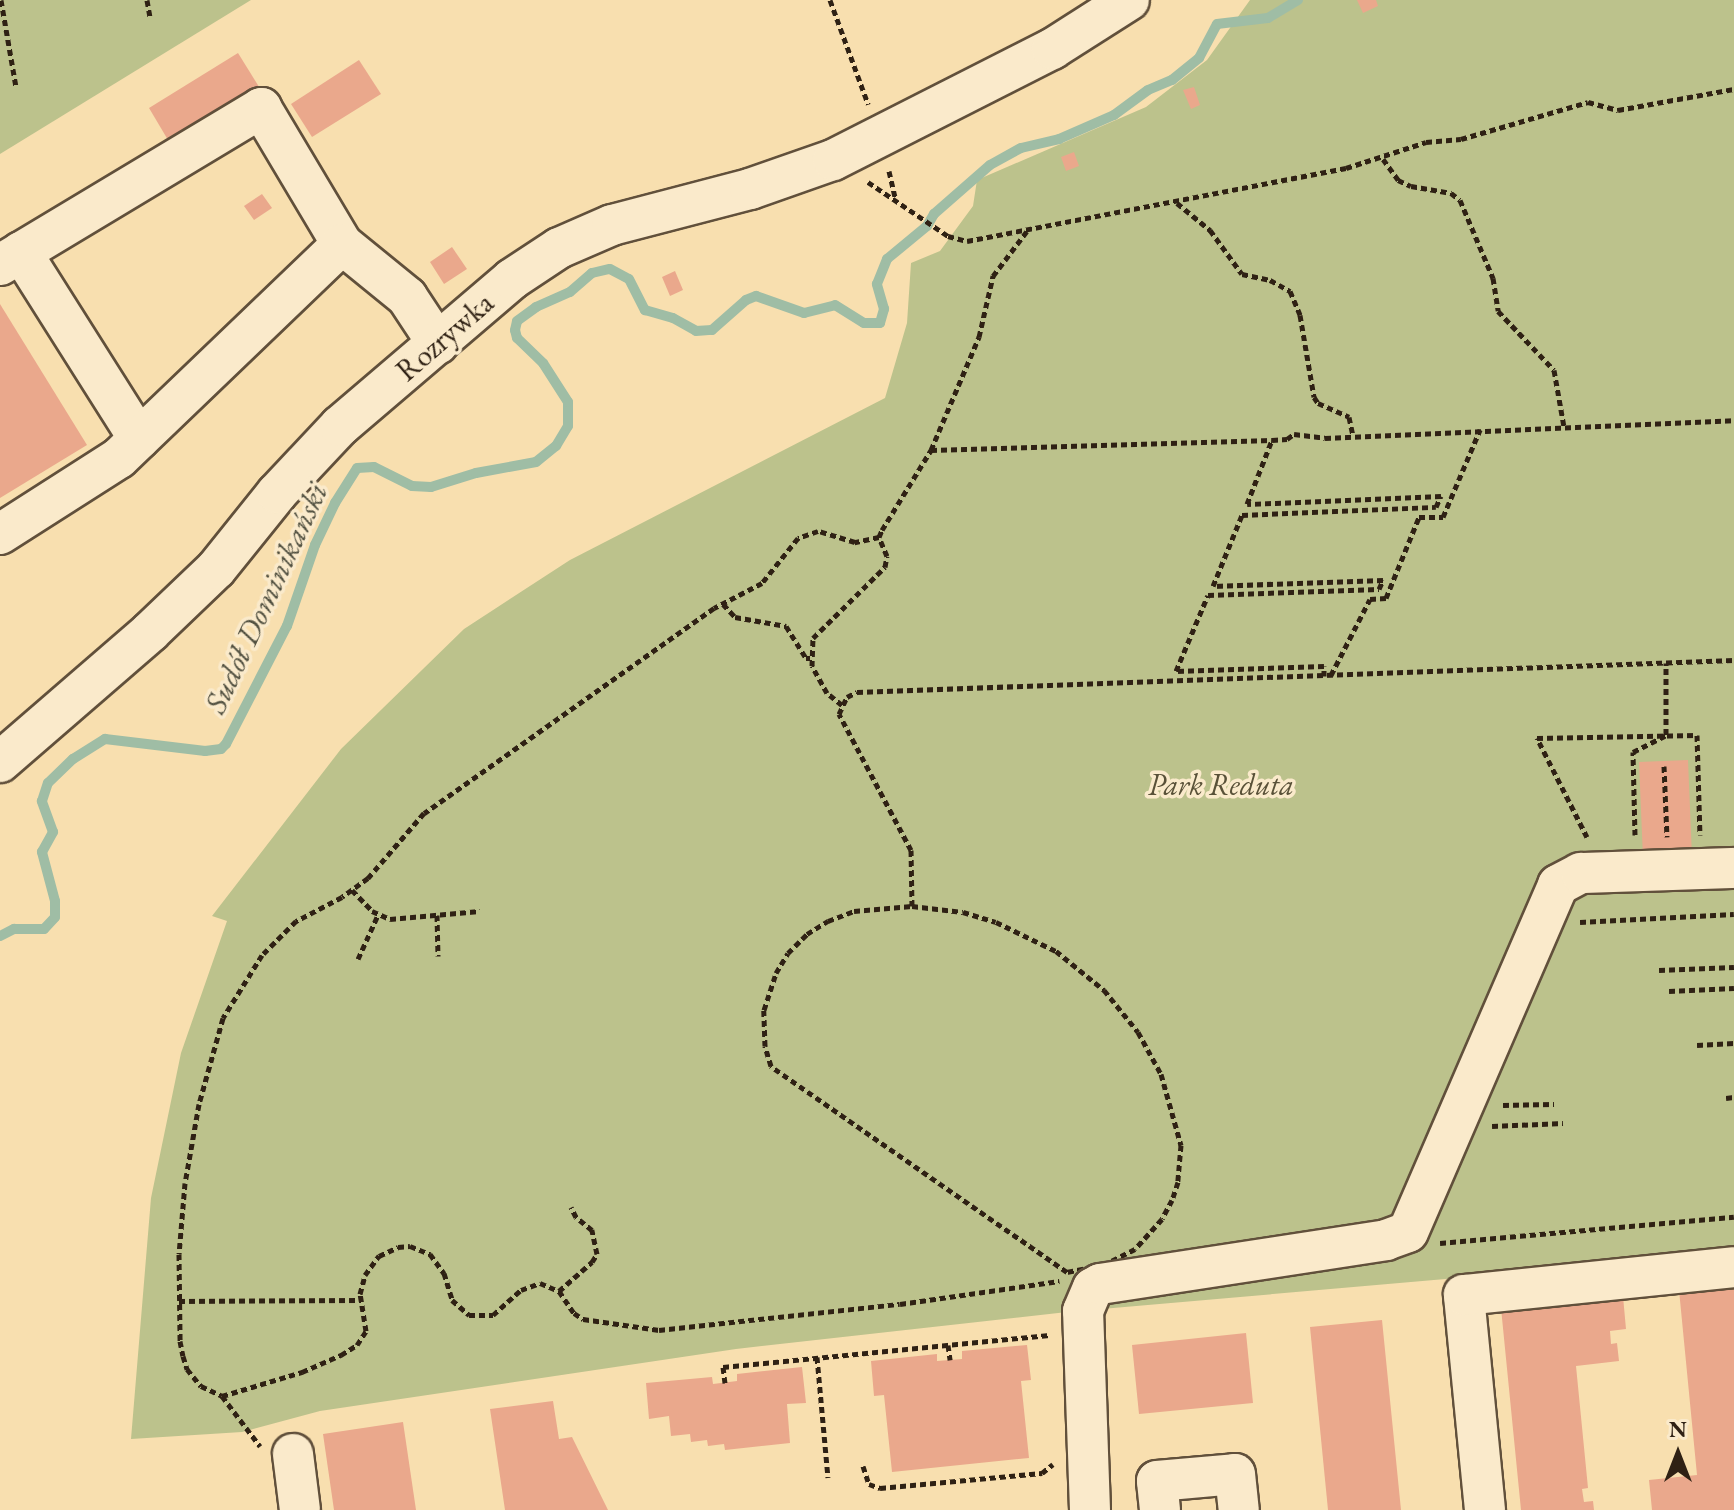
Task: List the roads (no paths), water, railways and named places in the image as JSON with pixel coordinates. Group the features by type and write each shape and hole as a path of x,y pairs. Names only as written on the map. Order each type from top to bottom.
{"street":[{"name":"Rozrywka","path":"0,762 161,622 216,569 277,493 340,426 512,279 559,248 612,225 750,189 833,160 1052,49 1129,0"},
{"path":"139,439 11,258 261,108 342,244 407,297 438,344"},
{"path":"0,534 119,458 342,244"},
{"path":"1090,1510 1081,1309 1399,1237 1415,1223 1552,893 1564,879 1581,873 1604,873 1724,853"},
{"path":"1485,1510 1464,1295 1734,1267"},
{"path":"278,1453 300,1510"},
{"path":"1160,1510 1157,1481 1235,1474 1239,1510"}],"waterway":[{"name":"Sudół Dominikański","path":"0,936 14,929 44,929 55,917 55,901 42,852 53,832 42,801 48,783 73,759 105,739 205,751 221,749 226,744 287,626 315,545 335,503 357,468 374,467 412,486 431,487 476,473 536,462 556,446 568,426 568,402 543,363 517,338 515,330 517,321 536,307 570,292 592,273 610,269 629,279 645,310 673,318 696,331 712,330 746,300 756,296 804,313 835,305 864,323 880,323 884,309 877,284 887,259 927,226 934,214 990,165 1021,148 1059,139 1114,115 1148,90 1172,80 1199,58 1217,24 1268,18 1298,0"}],"park label":[{"name":"Park Reduta","path":"1221,785"}]}
